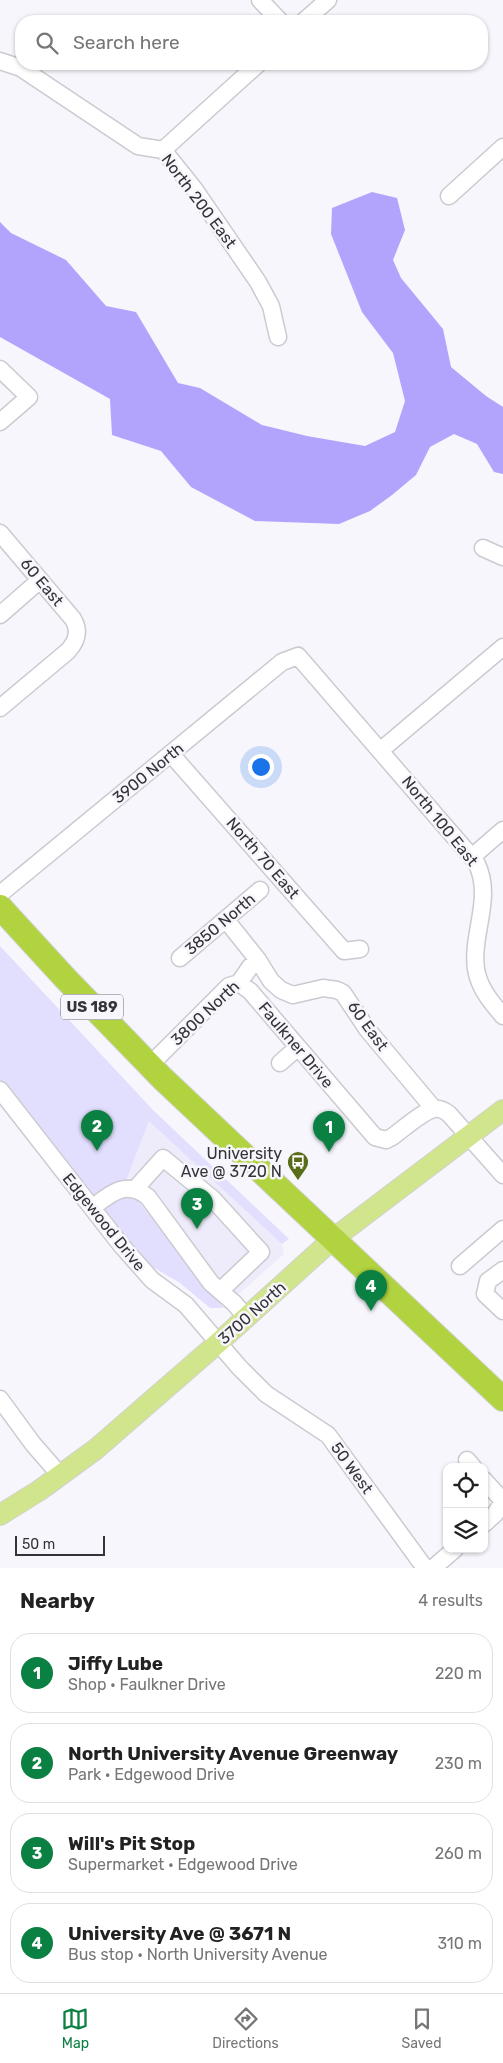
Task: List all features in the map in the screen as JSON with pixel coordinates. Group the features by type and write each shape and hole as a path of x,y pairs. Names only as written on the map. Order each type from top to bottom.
{"highway":[{"name":"US 189","path":"0,907 66,980 150,1065 503,1399"}],"main road":[{"name":"3700 North","path":"0,1515 96,1449 247,1318 333,1238 467,1135 503,1110"}],"street":[{"path":"260,0 274,15"},
{"path":"311,15 328,0"},
{"name":"North 200 East","path":"0,60 15,66"},
{"name":"North 200 East","path":"24,70 138,146 163,150 195,190 258,282 271,306 278,337"},
{"path":"163,150 251,70"},
{"path":"449,196 503,147"},
{"path":"0,369 29,397 0,422"},
{"name":"60 East","path":"0,533 73,619 77,627 74,643 68,651 0,708"},
{"path":"484,548 503,557"},
{"path":"0,615 40,580"},
{"path":"380,750 503,647"},
{"name":"North 100 East","path":"298,656 473,856 481,872 484,889 476,952 476,969 485,992 503,1016"},
{"name":"3900 North","path":"0,894 282,662 298,656"},
{"name":"North 70 East","path":"171,754 344,951 360,949"},
{"path":"473,856 503,830"},
{"name":"3850 North","path":"180,958 260,890"},
{"name":"60 East","path":"226,920 258,960 275,986 288,994 300,994 323,988 343,993 367,1029 434,1108"},
{"name":"3800 North","path":"150,1065 229,986 239,983 250,967 258,960"},
{"name":"Faulkner Drive","path":"239,983 250,990 376,1137 386,1140 434,1108"},
{"path":"280,1063 298,1047"},
{"name":"Edgewood Drive","path":"3,1100 121,1246 152,1280 186,1305 219,1342"},
{"path":"434,1108 449,1114 503,1175"},
{"path":"92,1208 115,1192 135,1189 163,1158 212,1198 260,1252 220,1291"},
{"path":"135,1189 148,1197 211,1283 247,1318"},
{"path":"460,1266 503,1228"},
{"path":"503,1270 488,1281 486,1294 503,1310"},
{"name":"50 West","path":"219,1342 239,1367 266,1394 328,1435 425,1568"},
{"path":"0,1399 33,1444 60,1475"},
{"path":"488,1484 503,1501 496,1514 488,1521"},
{"path":"433,1568 450,1553"}],"shaded area":[{"path":"372,192 397,198 405,230 393,260 401,278 443,329 451,367 486,396 503,407 503,474 494,472 477,444 454,434 430,447 416,475 370,511 339,524 255,521 191,487 161,451 112,435 110,399 0,337 0,222 11,233 66,260 106,306 136,312 178,383 200,388 262,425 307,436 365,446 395,432 405,401 393,353 362,312 331,234 332,208"},
{"path":"0,946 153,1110 289,1239 282,1244 149,1121 126,1181 135,1197 223,1308 210,1308 180,1283 136,1257 89,1190 0,1080"},
{"path":"149,1121 176,1140 282,1244 284,1254 223,1308 135,1197 126,1181"}],"place":[{"name":"North University Avenue Greenway","path":"97,1151"},
{"name":"Jiffy Lube","path":"329,1152"},
{"name":"University Ave @ 3720 N","path":"298,1181"},
{"name":"Will's Pit Stop","path":"197,1229"},
{"name":"University Ave @ 3671 N","path":"371,1311"}]}
